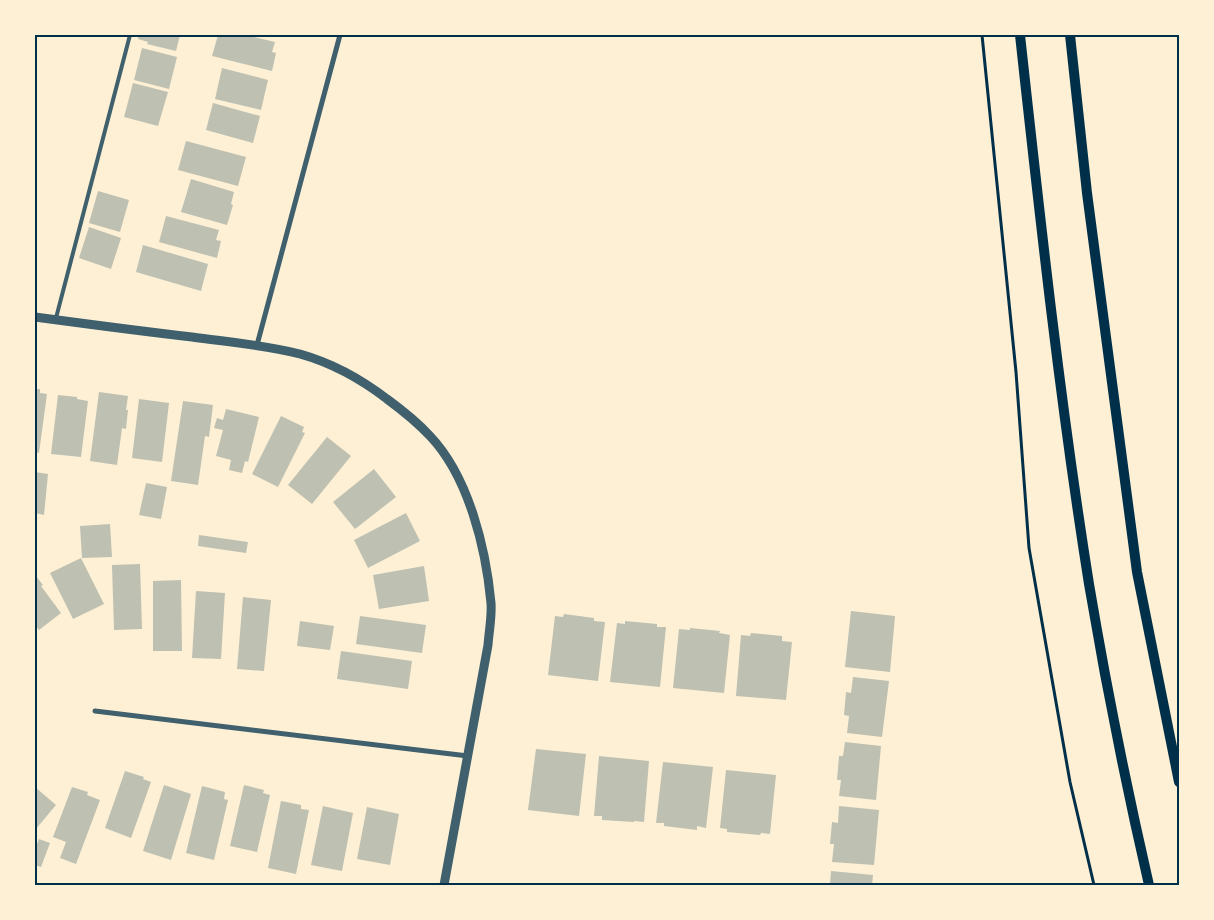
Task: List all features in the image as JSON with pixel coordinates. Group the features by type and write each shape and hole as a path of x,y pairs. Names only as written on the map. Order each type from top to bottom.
{"main road":[{"path":"1020,35 1040,218 1068,443 1086,565 1106,678 1148,885"},
{"path":"1070,35 1087,193 1134,553 1158,683 1179,782"}],"street":[{"path":"257,346 340,35"},
{"path":"35,318 257,346 301,354 339,369 372,387 402,410 431,437 451,465 465,493 478,527 491,606 488,645 444,885"},
{"path":"95,711 468,756"}],"lane":[{"path":"56,320 130,35"}],"path":[{"path":"982,35 1016,372 1029,548 1070,782 1094,885"}],"building":[{"path":"139,35 180,35 176,51 147,44 148,42 138,39"},
{"path":"218,35 246,35 275,42 272,52 276,53 272,71 212,56"},
{"path":"142,48 177,57 169,89 134,80"},
{"path":"222,68 268,80 261,110 215,99"},
{"path":"133,83 168,92 158,126 124,117"},
{"path":"213,103 260,116 253,143 206,130"},
{"path":"186,141 246,157 238,186 178,170"},
{"path":"191,179 234,192 231,204 233,205 227,225 181,212"},
{"path":"98,191 129,200 120,232 89,223"},
{"path":"166,216 219,230 216,240 221,241 217,258 159,242"},
{"path":"89,227 121,238 111,269 79,258"},
{"path":"143,245 208,264 201,291 136,272"},
{"path":"35,389 40,389 40,393 47,394 39,453 35,452"},
{"path":"99,392 128,396 126,429 122,428 117,465 90,461"},
{"path":"58,395 77,397 77,399 88,401 81,457 51,454"},
{"path":"139,399 169,403 162,462 132,458"},
{"path":"183,401 213,405 209,437 205,436 198,485 171,481"},
{"path":"226,409 259,417 248,462 245,461 242,473 229,470 231,460 216,456 223,430 214,428 217,418 223,420"},
{"path":"281,416 304,427 302,432 305,433 278,487 252,474"},
{"path":"327,437 351,456 312,504 288,485"},
{"path":"374,469 396,497 355,529 333,502"},
{"path":"35,472 48,474 44,515 35,513"},
{"path":"146,483 167,487 161,519 139,515"},
{"path":"406,513 420,541 368,568 354,540"},
{"path":"110,524 112,557 82,558 80,526"},
{"path":"199,535 248,542 246,553 198,546"},
{"path":"81,558 104,604 73,619 50,573"},
{"path":"140,564 142,629 114,630 112,565"},
{"path":"424,566 429,601 379,609 373,575"},
{"path":"35,575 61,613 39,630 35,624"},
{"path":"181,580 182,651 153,651 153,581"},
{"path":"196,591 225,593 221,659 192,658"},
{"path":"243,597 271,600 264,671 237,669"},
{"path":"851,611 895,616 890,672 845,667"},
{"path":"564,614 594,618 594,621 605,622 598,681 548,675 555,616 563,617"},
{"path":"360,616 426,625 422,653 356,644"},
{"path":"300,621 334,626 330,650 297,646"},
{"path":"625,621 657,624 657,627 666,627 660,687 610,682 617,623 625,624"},
{"path":"690,628 720,631 719,633 730,635 724,693 673,688 679,629 690,630"},
{"path":"751,633 782,636 782,641 792,642 786,700 736,696 741,635 750,636"},
{"path":"341,651 412,661 408,689 337,679"},
{"path":"853,677 889,681 882,737 847,733 849,716 844,715 846,692 851,693"},
{"path":"845,742 881,746 876,800 839,796 841,780 837,780 839,756 843,756"},
{"path":"536,749 586,754 579,816 528,810"},
{"path":"599,756 649,761 644,822 602,820 602,816 594,816"},
{"path":"663,762 713,767 706,828 697,826 697,830 664,826 664,823 656,823"},
{"path":"726,770 776,775 770,834 727,832 727,829 720,828"},
{"path":"125,771 144,777 143,779 151,782 131,838 105,828"},
{"path":"164,785 191,794 171,860 143,851"},
{"path":"244,785 264,790 263,793 270,795 257,852 230,846"},
{"path":"202,786 225,792 224,799 228,800 214,860 186,853"},
{"path":"35,787 56,805 35,830"},
{"path":"72,787 88,792 87,795 100,800 76,864 60,858 66,842 53,837"},
{"path":"281,801 301,805 301,809 309,810 296,874 268,868"},
{"path":"323,806 353,813 342,871 311,865"},
{"path":"839,806 879,810 874,865 832,862 834,844 830,844 832,822 838,823"},
{"path":"367,807 399,814 390,865 357,859"},
{"path":"39,839 50,843 41,867 35,865 35,849"},
{"path":"831,871 873,875 872,885 830,885"}]}
